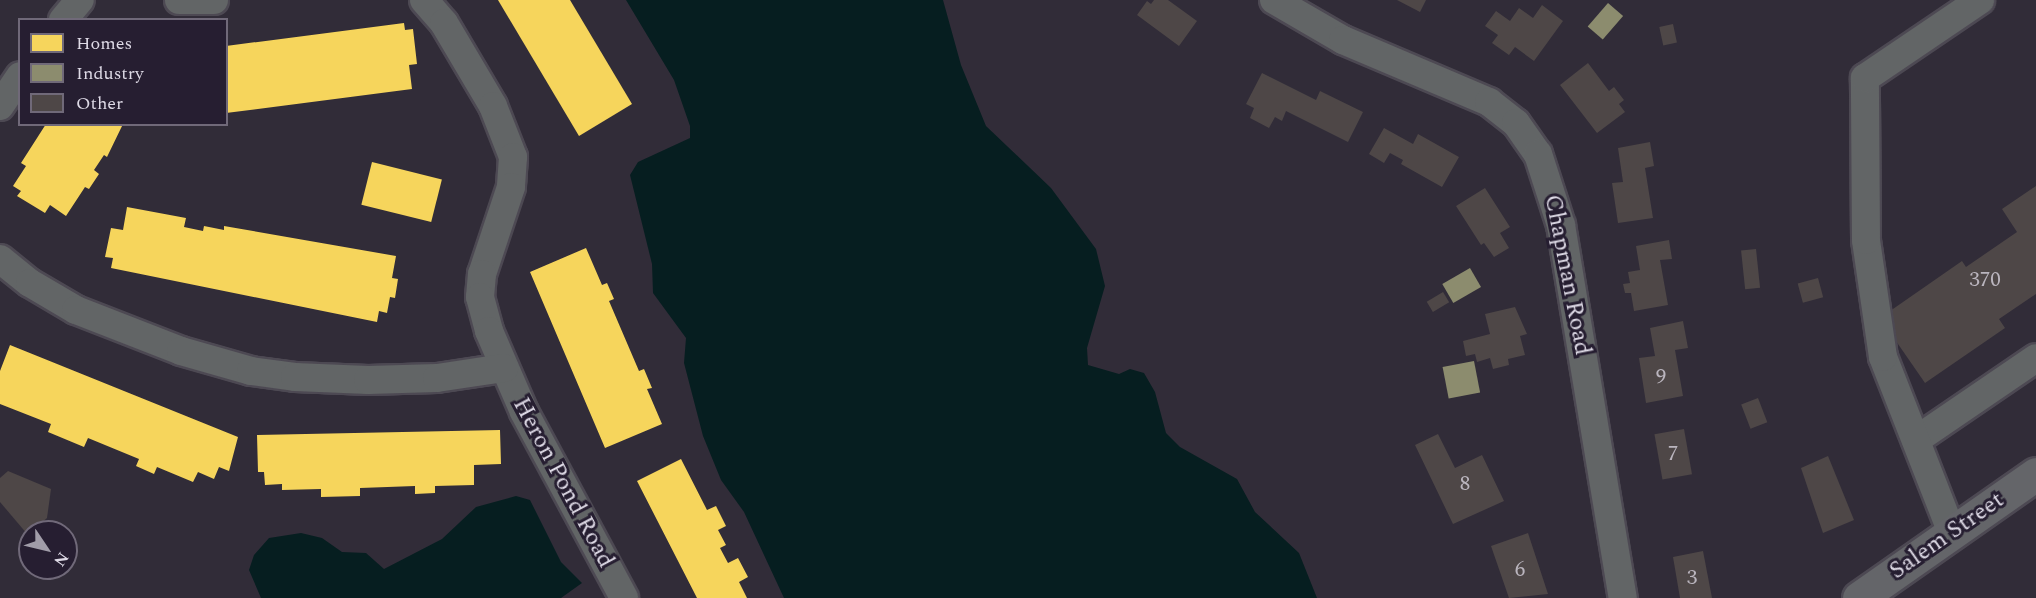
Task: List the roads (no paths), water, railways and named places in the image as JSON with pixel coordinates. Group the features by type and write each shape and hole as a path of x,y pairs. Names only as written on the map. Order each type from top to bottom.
{"main road":[{"name":"Salem Street","path":"1859,598 2036,474"}],"street":[{"path":"65,18 80,0"},
{"path":"178,0 214,0"},
{"name":"Heron Pond Road","path":"424,0 444,23 493,106 513,157 512,188 482,274 480,297 504,368 624,598"},
{"name":"Chapman Road","path":"1274,0 1342,40 1489,102 1516,123 1538,154 1561,225 1623,598"},
{"path":"1952,532 1882,357 1869,262 1865,78 1980,0"},
{"path":"0,106 18,79"},
{"name":"Heron Pond Road","path":"0,259 76,310 181,351 251,371 295,377 368,380 437,378 504,368"},
{"path":"1916,440 2036,358"}]}
